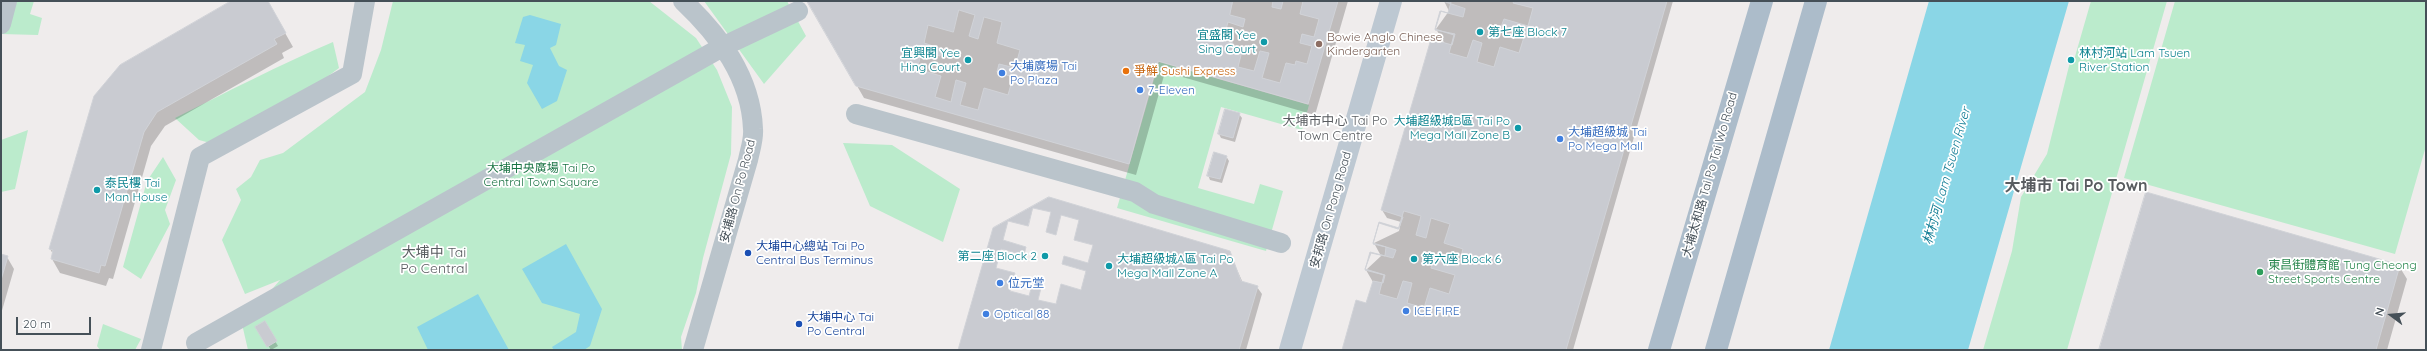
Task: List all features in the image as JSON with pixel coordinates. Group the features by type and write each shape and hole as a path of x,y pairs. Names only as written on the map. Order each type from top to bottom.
{"main road":[{"name":"大埔太和路 Tai Po Tai Wo Road","path":"1659,350 1762,1"},
{"path":"1716,350 1816,1"}],"street":[{"path":"1,24 7,1"},
{"path":"151,350 200,157 352,74 365,1"},
{"name":"安埔路 On Po Road","path":"683,1 709,26 724,46 742,79 749,103 753,130 748,160 693,350"},
{"name":"安邦路 On Pong Road","path":"1290,350 1391,1"},
{"path":"196,344 724,46 798,11"},
{"path":"856,114 1134,192 1154,204 1281,243"}],"green space":[{"path":"12,1 34,1 30,14 42,18 38,35 1,34"},
{"name":"大埔中央廣場 Tai Po Central Town Square","path":"393,1 649,1 696,38 717,70 732,107 731,154 703,258 696,293 681,337 682,350 248,350 242,324 280,280 245,294 222,240 241,200 236,189 251,177 260,160 283,153 365,92 381,50"},
{"path":"704,1 787,1 806,36 764,84"},
{"path":"2091,1 2167,1 2067,350 1983,350 2012,251 2021,197 2047,154 2071,58 2074,60"},
{"path":"2175,1 2426,1 2426,146 2395,254 2124,178"},
{"path":"333,42 339,68 300,97 214,144 199,140 175,118 273,69"},
{"path":"1159,62 1309,105 1302,130 1221,107 1198,188 1254,204 1260,184 1283,191 1266,251 1117,208"},
{"path":"28,130 15,189 1,192 1,140"},
{"path":"843,143 892,145 960,189 943,242 870,206"},
{"path":"163,157 176,180 165,210 170,224 141,279 123,267 147,181"},
{"path":"103,324 141,339 135,350 100,350 97,346"}],"water":[{"name":"林村河 Lam Tsuen River","path":"1929,1 2069,1 1968,350 1829,350"},
{"path":"530,15 561,24 556,45 550,48 559,66 567,70 557,101 542,109 527,83 533,65 520,61 525,45 515,43 523,17"},
{"path":"566,244 602,309 590,346 584,350 554,350 552,347 576,332 580,314 542,303 522,269"},
{"path":"478,294 509,350 428,350 417,327"}],"building":[{"name":"泰民樓 Tai Man House","path":"231,1 268,1 286,33 274,39 277,44 157,112 144,132 105,266 101,265 99,273 51,259 53,250 49,249 94,96 120,65"},
{"name":"大埔廣場 Tai Po Plaza","path":"807,1 1338,1 1308,104 1158,61 1129,164 856,86"},
{"name":"宜盛閣 Yee Sing Court","path":"1233,1 1273,1 1272,7 1281,9 1283,1 1303,1 1300,14 1319,19 1314,37 1302,34 1300,43 1312,46 1307,64 1296,61 1295,65 1286,63 1280,83 1262,78 1269,53 1260,51 1254,71 1238,67 1242,51 1232,48 1233,43 1223,41 1228,22 1243,27 1245,19 1230,15"},
{"name":"第七座 Block 7","path":"1443,1 1514,1 1513,3 1533,8 1528,26 1504,19 1501,27 1525,34 1519,53 1500,47 1494,67 1477,62 1482,43 1473,40 1467,58 1449,53 1454,35 1435,29 1440,11 1463,17 1465,9"},
{"name":"大埔超級城B區 Tai Po Mega Mall Zone B","path":"1445,1 1667,1 1566,350 1342,350 1356,300 1366,303 1373,281 1383,283 1385,275 1365,269 1371,253 1385,256 1386,247 1373,244 1379,222 1399,228 1403,217 1381,210 1431,39 1452,45 1455,34 1435,30 1441,11 1448,13 1451,2"},
{"name":"宜興閣 Yee Hing Court","path":"959,10 975,15 969,36 978,39 984,17 1002,22 997,43 1020,50 1015,68 999,64 997,72 1013,77 1008,95 984,88 978,110 960,105 966,83 956,80 951,102 935,97 941,76 917,69 922,51 940,56 942,49 924,43 928,25 953,32"},
{"path":"1225,109 1240,113 1233,138 1218,134"},
{"path":"1214,152 1227,156 1220,179 1207,176"},
{"name":"東昌街體育館 Tung Cheong Street Sports Centre","path":"2146,192 2400,265 2376,350 2099,350"},
{"name":"大埔超級城A區 Tai Po Mega Mall Zone A","path":"1049,197 1230,251 1241,281 1258,286 1239,350 958,350 993,228"},
{"name":"第二座 Block 2","path":"1033,208 1051,212 1046,232 1056,235 1061,215 1079,220 1074,240 1093,245 1088,263 1064,256 1062,264 1086,271 1081,290 1061,284 1056,304 1038,300 1043,280 1034,278 1029,296 1010,291 1015,273 996,268 1001,249 1024,255 1026,247 1003,240 1008,221 1028,226"},
{"name":"第六座 Block 6","path":"1404,211 1421,216 1416,235 1426,238 1431,218 1450,224 1444,243 1463,249 1458,267 1434,259 1431,268 1455,275 1449,294 1430,288 1424,308 1407,303 1412,283 1403,281 1397,299 1379,294 1384,275 1365,270 1370,252 1393,258 1396,250 1373,243 1379,223 1398,229"},
{"path":"1,254 8,256 1,280"},
{"path":"265,321 277,341 267,347 255,327"}],"place":[{"name":"第七座 Block 7","path":"1480,32"},
{"name":"宜盛閣 Yee Sing Court","path":"1264,42"},
{"name":"Bowie Anglo Chinese Kindergarten","path":"1319,44"},
{"name":"宜興閣 Yee Hing Court","path":"968,60"},
{"name":"林村河站 Lam Tsuen River Station","path":"2071,60"},
{"name":"爭鮮 Sushi Express","path":"1126,71"},
{"name":"大埔廣場 Tai Po Plaza","path":"1002,73"},
{"name":"7-Eleven","path":"1140,90"},
{"name":"大埔超級城B區 Tai Po Mega Mall Zone B","path":"1518,128"},
{"name":"大埔超級城 Tai Po Mega Mall","path":"1560,139"},
{"name":"泰民樓 Tai Man House","path":"97,190"},
{"name":"大埔中心總站 Tai Po Central Bus Terminus","path":"748,253"},
{"name":"第二座 Block 2","path":"1045,256"},
{"name":"第六座 Block 6","path":"1414,259"},
{"name":"大埔超級城A區 Tai Po Mega Mall Zone A","path":"1109,266"},
{"name":"東昌街體育館 Tung Cheong Street Sports Centre","path":"2260,272"},
{"name":"位元堂","path":"1000,283"},
{"name":"ICE FIRE","path":"1406,311"},
{"name":"Optical 88","path":"986,314"},
{"name":"大埔中心 Tai Po Central","path":"799,324"}],"district":[{"name":"大埔市中心 Tai Po Town Centre","path":"1335,128"},
{"name":"大埔市 Tai Po Town","path":"2076,186"},
{"name":"大埔中 Tai Po Central","path":"434,262"}]}
